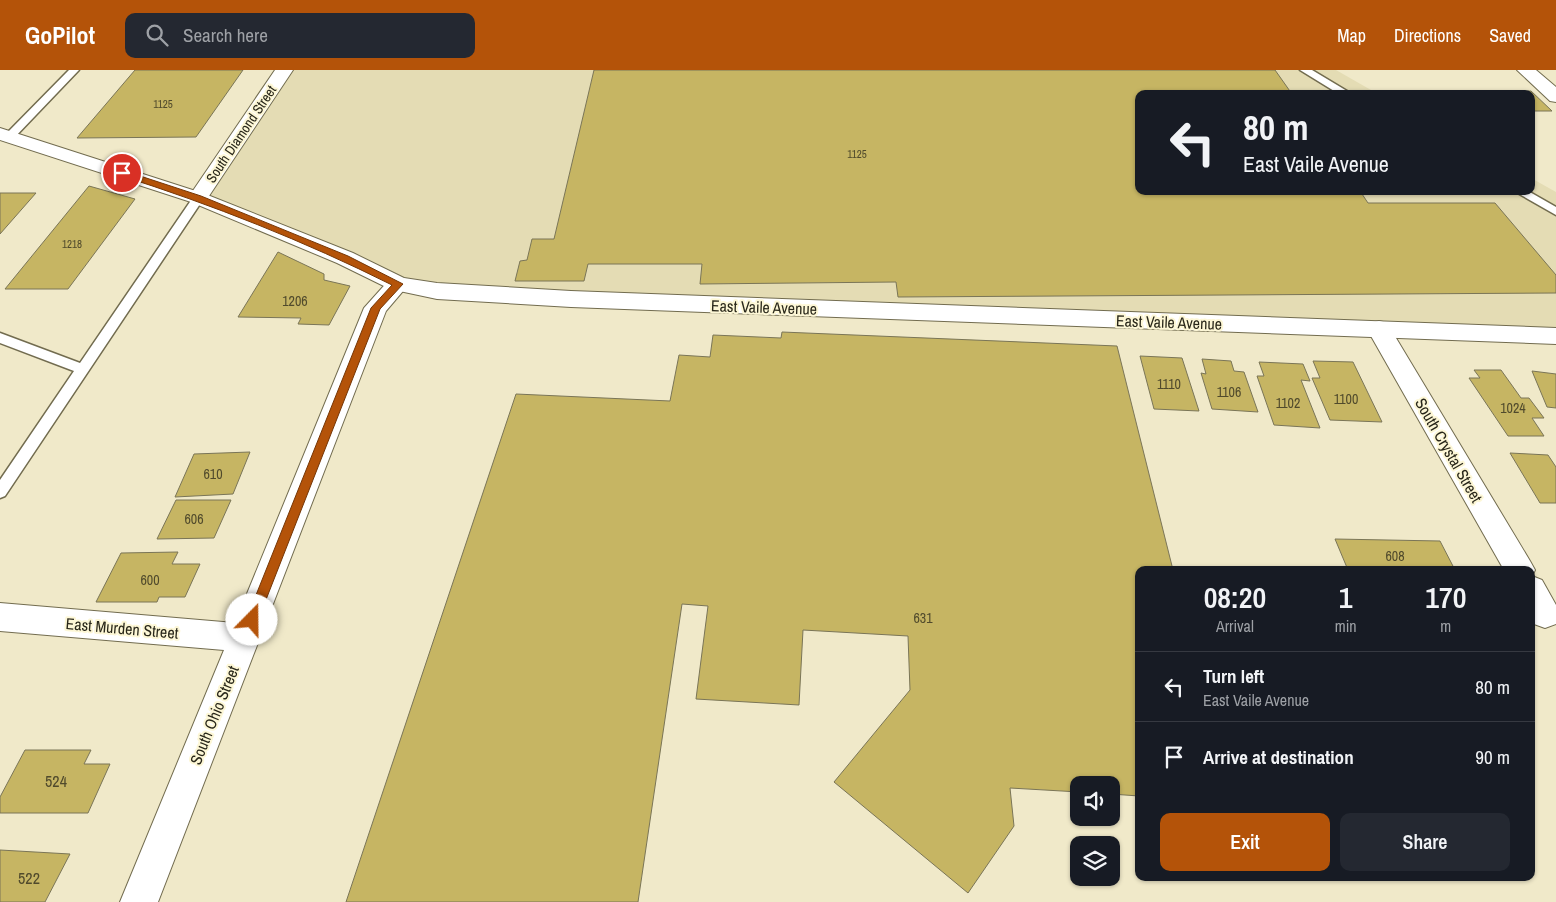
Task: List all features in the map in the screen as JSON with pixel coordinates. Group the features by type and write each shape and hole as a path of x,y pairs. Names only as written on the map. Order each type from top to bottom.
{"street":[{"name":"South Diamond Street","path":"198,198 284,70"},
{"path":"1526,70 1556,97"},
{"name":"East Vaile Avenue","path":"4,135 198,198 345,258 398,284 437,291 571,300 1556,336"},
{"name":"South Ohio Street","path":"139,902 376,308 398,284"},
{"name":"South Crystal Street","path":"1379,329 1518,566"},
{"name":"East Murden Street","path":"0,617 245,638"}],"lane":[{"path":"4,135 74,70"},
{"path":"1305,70 1340,90"},
{"path":"1526,195 1556,212"},
{"path":"0,492 198,198"},
{"path":"0,338 83,369"}],"shaded area":[{"path":"282,70 1336,70 1371,90 1135,90 1135,195 1535,195 1535,180 1556,192 1556,336 398,284 198,198"}],"building":[{"path":"135,70 243,70 196,137 77,138"},
{"path":"594,70 1275,70 1289,90 1135,90 1135,195 1363,195 1368,203 1495,203 1556,275 1556,293 898,297 896,282 700,284 702,264 588,264 584,281 515,281 520,261 527,260 532,239 554,239"},
{"path":"1535,95 1552,111 1535,111"},
{"path":"89,186 135,199 68,289 5,289"},
{"path":"0,193 36,193 0,234"},
{"path":"278,252 324,274 324,280 350,286 329,325 298,324 301,318 238,317"},
{"path":"782,332 1117,346 1172,566 1135,566 1135,796 1120,795 1120,776 1070,776 1070,791 1010,788 1014,826 968,893 834,782 910,690 908,636 803,630 799,705 696,699 708,606 682,604 638,902 346,902 516,394 670,401 679,355 710,357 713,335 781,338"},
{"path":"1140,356 1182,358 1199,411 1154,409"},
{"path":"1202,359 1231,361 1234,371 1244,372 1258,412 1212,409 1201,373 1206,374"},
{"path":"1313,361 1353,362 1382,422 1330,420 1312,378 1320,378"},
{"path":"1259,362 1303,364 1310,381 1301,380 1320,428 1274,425 1257,376 1264,376"},
{"path":"1474,370 1501,370 1521,398 1529,398 1544,418 1532,418 1544,436 1508,436 1469,378 1480,378"},
{"path":"1532,371 1556,374 1556,408 1547,407"},
{"path":"250,452 233,494 175,497 194,454"},
{"path":"1510,453 1548,455 1556,467 1556,503 1540,503"},
{"path":"176,500 231,500 214,538 157,539"},
{"path":"1335,539 1440,541 1453,566 1346,566"},
{"path":"178,552 172,564 200,564 185,597 159,597 157,602 96,602 121,553"},
{"path":"25,750 91,750 84,764 110,764 88,813 0,813 0,797"},
{"path":"0,850 70,854 45,902 0,902"}],"route":[{"path":"122,173 198,198 345,258 398,284 376,308 252,620"}]}
